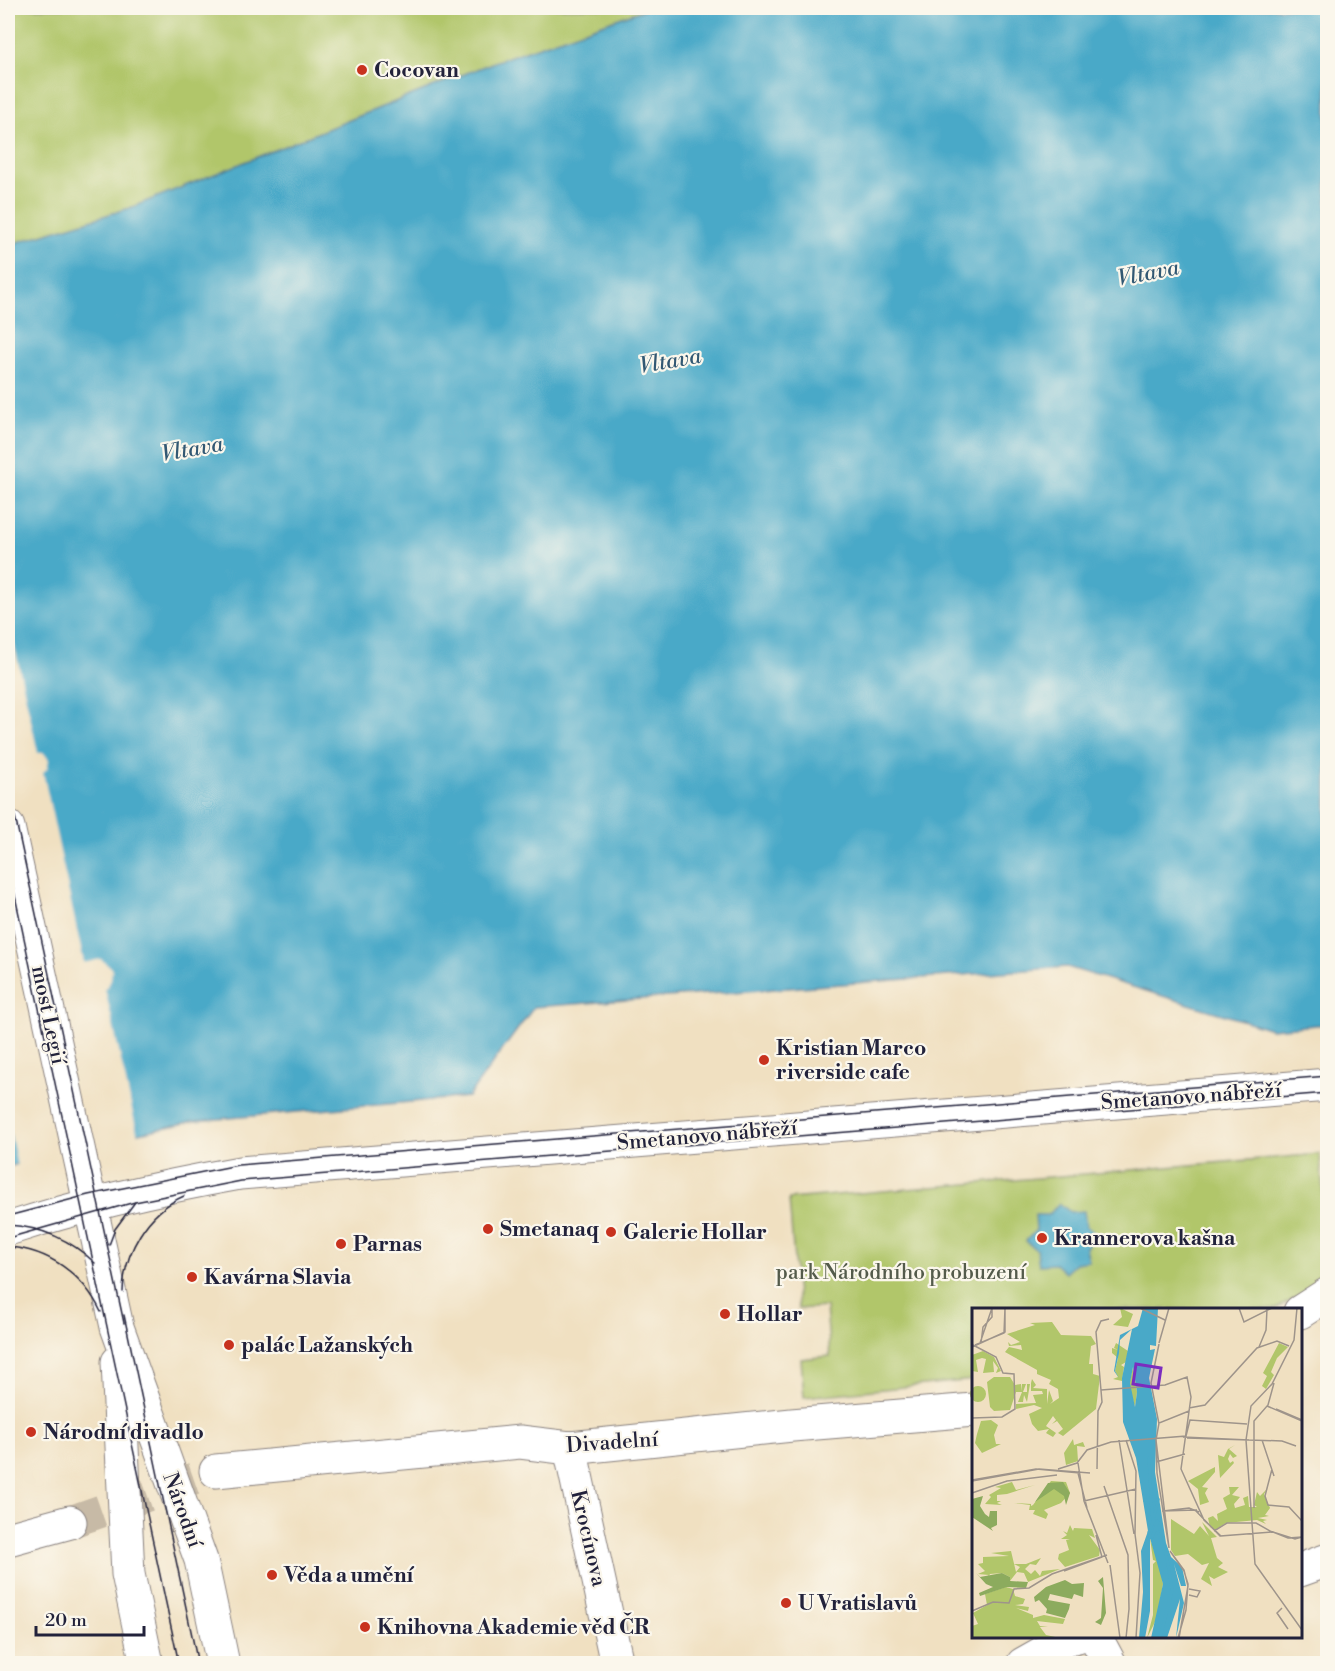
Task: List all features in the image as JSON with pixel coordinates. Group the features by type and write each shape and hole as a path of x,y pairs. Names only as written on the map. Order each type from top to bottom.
{"street":[{"name":"most Legií","path":"8,827 89,1204"},
{"name":"Smetanovo nábřeží","path":"8,1229 89,1204 178,1183 272,1170 1328,1085"},
{"name":"Národní","path":"89,1204 117,1327 201,1560 223,1664"},
{"path":"1302,1311 1328,1294"},
{"name":"Národní","path":"117,1327 128,1574 147,1664"},
{"name":"Divadelní","path":"216,1471 520,1442 570,1448 792,1425 972,1410"},
{"name":"Krocínova","path":"570,1448 617,1664"},
{"path":"8,1539 70,1522"},
{"path":"1302,1569 1328,1560"},
{"path":"1023,1664 1069,1638"},
{"path":"1096,1638 1110,1664"}],"green space":[{"path":"8,8 648,8 497,61 130,208 8,245"},
{"name":"park Národního probuzení","path":"1320,1154 1324,1216 1323,1265 1320,1275 1312,1286 1278,1308 972,1308 972,1380 804,1397 801,1359 830,1356 826,1307 798,1309 789,1199","holes":["1086,1226 1086,1247 1037,1251 1027,1241 1036,1230"]}],"water":[{"name":"Vltava","path":"648,8 1327,8 1327,1024 1271,1029 1067,967 534,1007 468,1097 195,1121 79,1146 8,1167 8,245 130,208 497,61"},
{"name":"Krannerova kašna","path":"1059,1203 1070,1212 1084,1211 1086,1226 1097,1235 1086,1247 1089,1261 1076,1263 1065,1273 1055,1264 1039,1265 1037,1251 1026,1241 1036,1230 1035,1215 1049,1215"}],"pier":[{"path":"8,616 38,753 44,753 49,760 47,769 43,772 84,963 101,959 112,969 111,980 105,989 138,1136 17,1166 8,1121"}],"tunnel":[{"path":"70,1522 216,1471"}],"tram line":[{"path":"8,784 124,1323"},
{"path":"8,863 179,1664"},
{"path":"8,1216 88,1195 238,1165 1328,1076"},
{"path":"8,1238 135,1202 241,1181 1328,1093"},
{"path":"123,1292 128,1262 140,1235 159,1212 184,1196"},
{"path":"109,1245 115,1229 135,1202"},
{"path":"8,1225 32,1228 55,1236 76,1247 95,1263"},
{"path":"8,1247 37,1253 63,1266 85,1286 101,1312"},
{"path":"124,1315 198,1664"}],"place":[{"name":"Cocovan","path":"362,70"},
{"name":"Kristian Marco riverside cafe","path":"764,1060"},
{"name":"Smetanaq","path":"488,1229"},
{"name":"Galerie Hollar","path":"611,1232"},
{"name":"Krannerova kašna","path":"1042,1238"},
{"name":"Parnas","path":"341,1244"},
{"name":"Kavárna Slavia","path":"192,1277"},
{"name":"Hollar","path":"725,1314"},
{"name":"palác Lažanských","path":"229,1345"},
{"name":"Národní divadlo","path":"31,1432"},
{"name":"Věda a umění","path":"272,1575"},
{"name":"U Vratislavů","path":"786,1603"},
{"name":"Knihovna Akademie věd ČR","path":"365,1627"}]}
